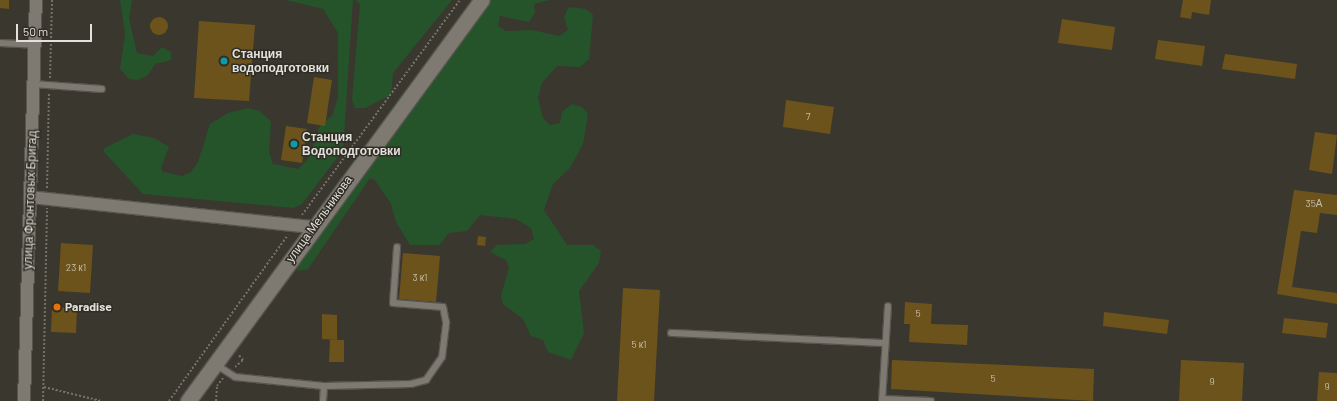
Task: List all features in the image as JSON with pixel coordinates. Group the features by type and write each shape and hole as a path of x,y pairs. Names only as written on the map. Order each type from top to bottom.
{"street":[{"name":"улица Фронтовых Бригад","path":"24,401 36,0"},
{"name":"улица Мельникова","path":"188,401 312,227 481,0"},
{"path":"30,197 312,227"}],"lane":[{"path":"0,43 34,45"},
{"path":"33,84 102,89"},
{"path":"215,364 235,377 324,386 411,384 426,380 442,357 446,322 443,307 393,303 397,247"},
{"path":"888,306 882,400 931,401"},
{"path":"672,333 885,342"},
{"path":"323,401 324,386"}],"path":[{"path":"169,401 295,225 460,0"},
{"path":"44,387 101,401"}],"green space":[{"path":"120,0 132,0 129,19 137,53 153,56 162,47 171,52 171,60 155,64 148,75 138,80 129,79 120,69 125,34"},
{"path":"286,0 353,0 343,150 302,204 293,208 143,194 103,151 105,148 133,134 154,138 169,147 161,168 163,172 182,176 191,172 198,162 210,124 228,113 248,108 260,111 271,122 269,152 273,164 298,169 309,158 320,125 332,116 338,98 338,33 323,9"},
{"path":"356,0 452,0 393,73 391,95 365,108 355,108 352,100 360,5"},
{"path":"489,0 550,0 534,4 535,13 529,22 500,16 498,26 506,31 532,30 559,36 568,30 564,17 569,7 586,9 593,15 589,59 580,67 557,66 542,83 538,98 543,118 550,125 560,123 562,112 572,104 582,107 588,114 583,144 570,168 553,184 544,210 567,245 593,245 601,251 599,263 579,291 584,333 571,360 548,352 543,340 531,336 523,319 503,304 501,296 509,267 506,260 490,252 497,245 525,244 534,239 531,228 516,219 480,215 467,231 449,233 439,245 410,245 396,222 391,204 375,180 370,178 308,269 297,271 298,265"}],"building":[{"path":"0,0 9,0 9,9 0,8"},
{"path":"1183,0 1211,0 1209,15 1192,12 1191,19 1180,17"},
{"path":"159,17 165,20 168,26 165,32 159,35 153,32 150,26 153,20"},
{"path":"1062,19 1115,27 1112,50 1058,43"},
{"name":"Станция водоподготовки","path":"199,21 255,25 249,101 194,98"},
{"path":"1158,40 1205,46 1202,66 1155,59"},
{"path":"1225,54 1297,64 1295,79 1222,69"},
{"name":"Станция водоподготовки","path":"314,77 332,80 325,126 307,123"},
{"path":"786,100 834,107 830,134 783,127"},
{"name":"Станция Водоподготовки","path":"286,126 307,129 302,163 281,160"},
{"path":"1315,132 1337,135 1332,174 1309,170"},
{"path":"1294,190 1337,195 1337,215 1320,213 1317,233 1301,231 1292,287 1337,293 1337,304 1277,294"},
{"path":"478,236 486,237 485,246 477,245"},
{"path":"61,243 93,245 90,293 58,291"},
{"path":"403,253 440,256 436,302 399,299"},
{"path":"623,288 660,290 654,401 617,401"},
{"path":"905,302 932,304 931,324 968,325 967,345 909,342 910,324 904,324"},
{"path":"52,307 77,308 76,333 51,332"},
{"path":"1104,312 1169,320 1167,334 1103,326"},
{"path":"322,314 337,315 337,340 322,339"},
{"path":"1284,318 1328,323 1326,338 1282,333"},
{"path":"330,340 344,340 344,362 329,362"},
{"path":"892,360 1094,369 1093,401 891,389"},
{"path":"1181,360 1244,363 1242,401 1179,401"},
{"path":"1319,372 1337,373 1337,401 1317,401"}],"place":[{"name":"Станция водоподготовки","path":"224,61"},
{"name":"Станция Водоподготовки","path":"294,144"},
{"name":"Paradise","path":"57,307"}]}
